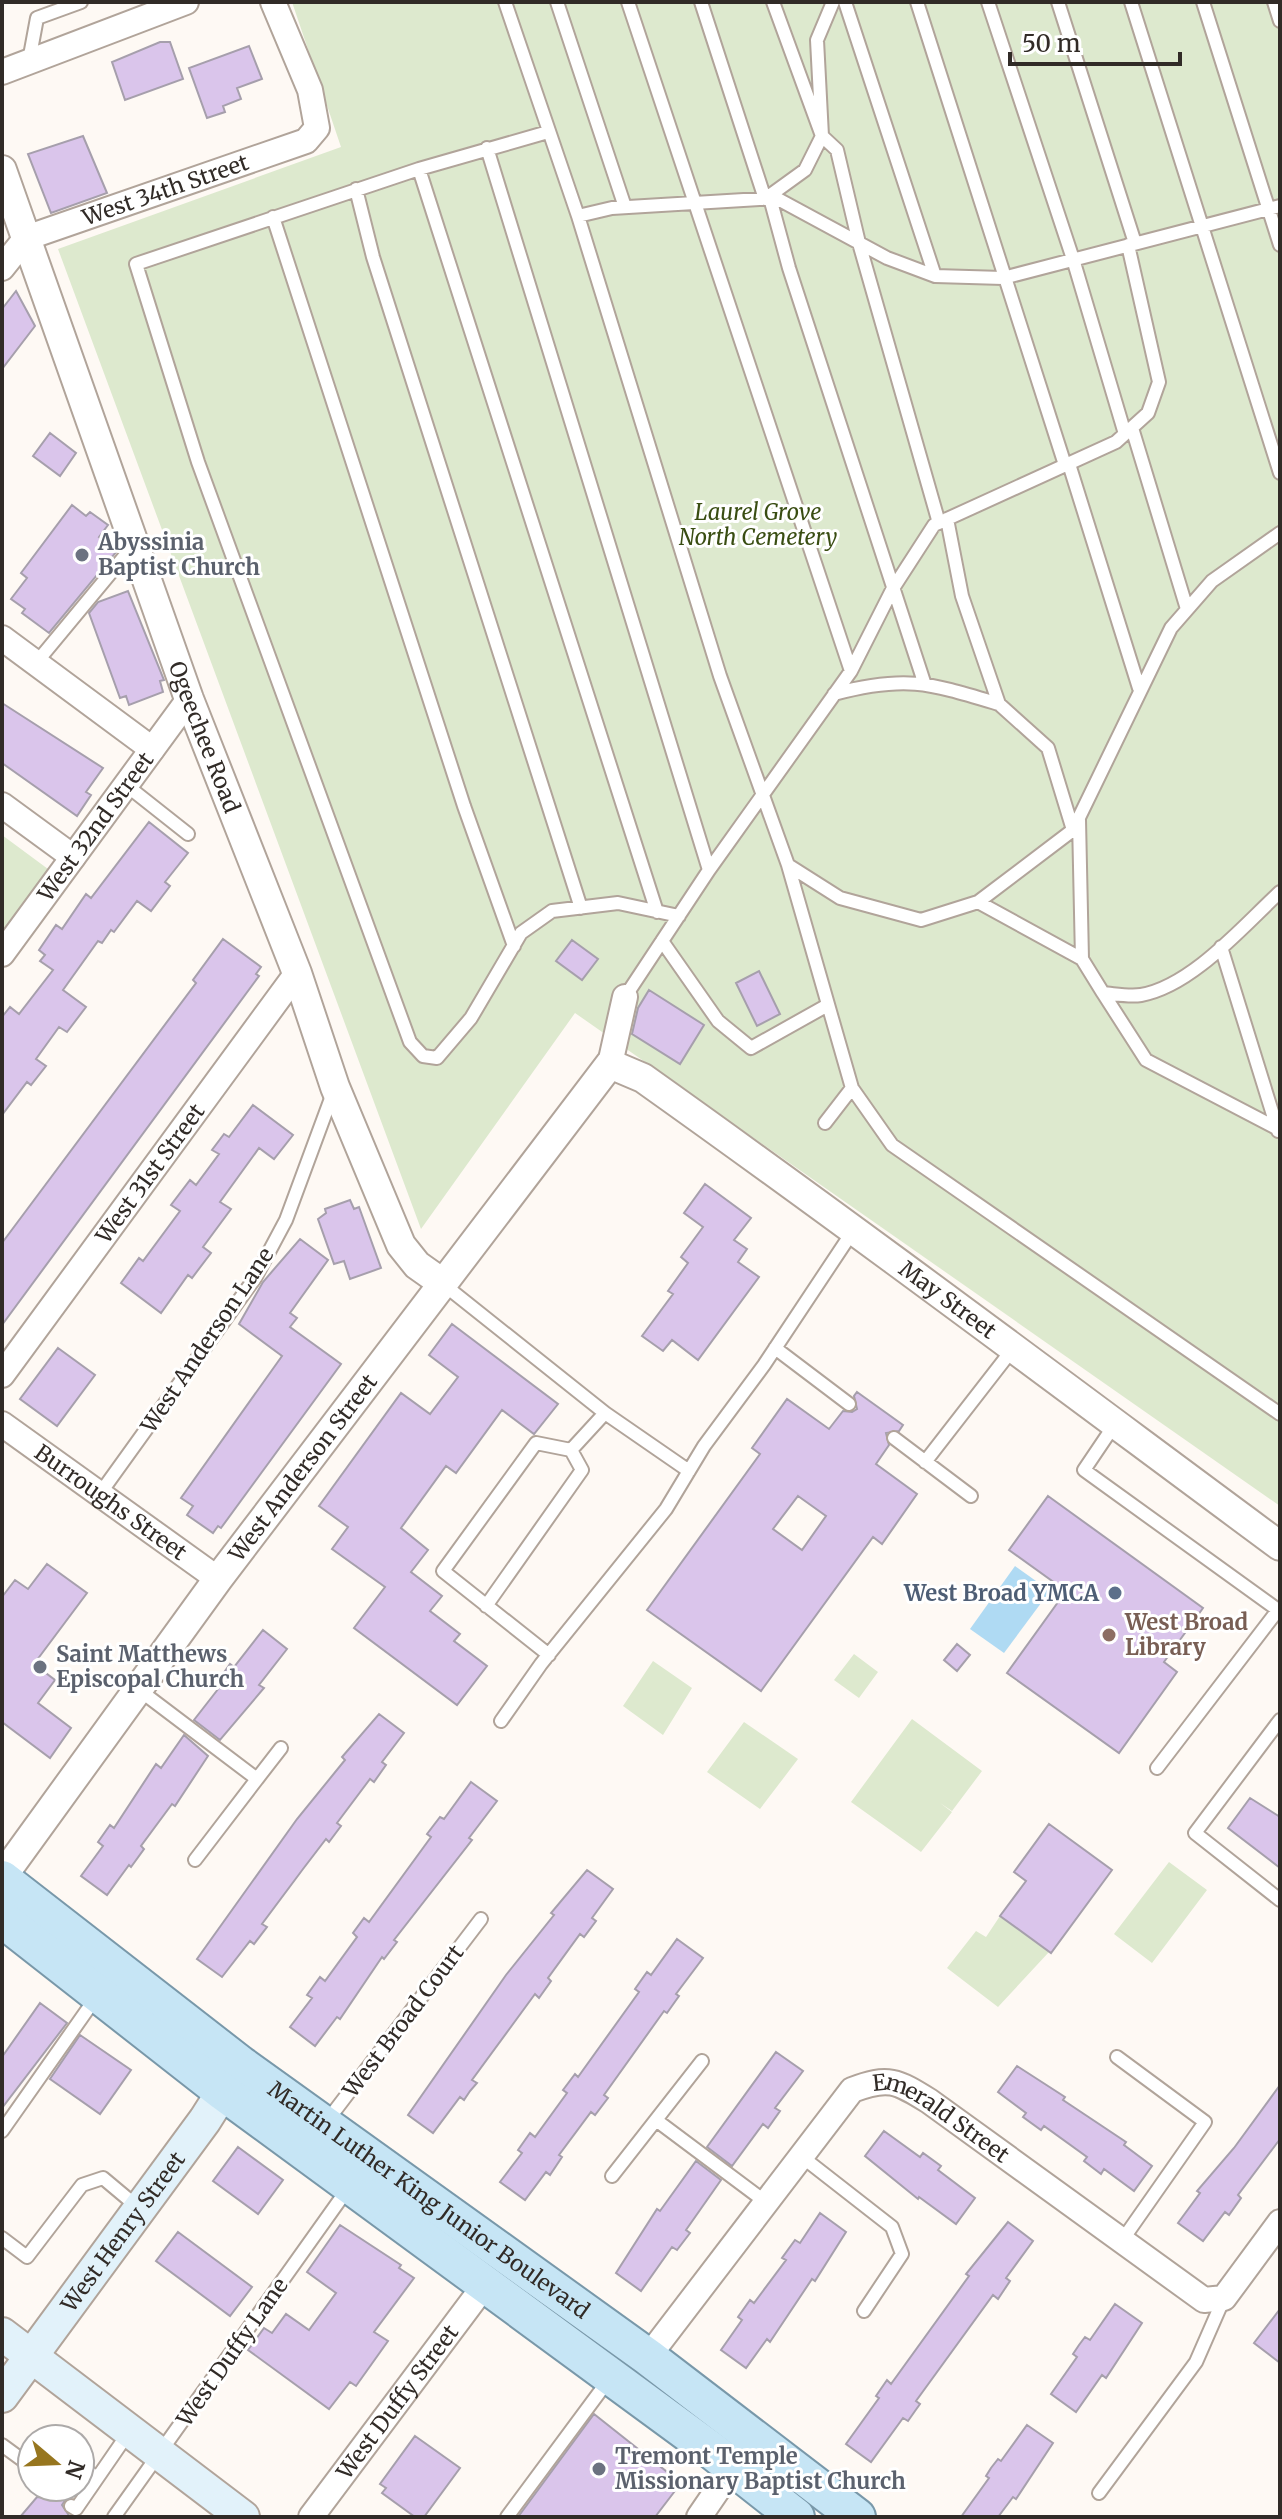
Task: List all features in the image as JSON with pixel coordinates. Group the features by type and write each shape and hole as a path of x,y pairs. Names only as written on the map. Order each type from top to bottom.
{"main road":[{"name":"Martin Luther King Junior Boulevard","path":"2,1878 350,2186 796,2517"},
{"name":"Martin Luther King Junior Boulevard","path":"2,1919 99,1993 231,2078 325,2123 648,2357 857,2517"},
{"name":"West Henry Street","path":"2,2396 140,2209 231,2078"},
{"path":"2,2334 243,2517"}],"street":[{"path":"2,72 186,2"},
{"name":"West 34th Street","path":"26,238 306,141 317,128 310,90 273,2"},
{"name":"Ogeechee Road","path":"2,170 189,699 297,973 335,1087 401,1245 417,1265 441,1282"},
{"path":"2,268 26,238"},
{"path":"2,638 152,749"},
{"name":"West 32nd Street","path":"2,954 189,699"},
{"path":"2,805 73,857"},
{"name":"West 31st Street","path":"2,1375 297,973"},
{"path":"610,1064 625,997"},
{"name":"May Street","path":"610,1064 643,1078 855,1229 1012,1350 1280,1546"},
{"name":"West Anderson Street","path":"2,1878 218,1579 441,1282 610,1064"},
{"name":"Burroughs Street","path":"2,1424 218,1579"},
{"name":"Emerald Street","path":"648,2357 852,2090 876,2080 898,2082 929,2101 1204,2300 1224,2298"},
{"path":"1224,2298 1280,2222"},
{"name":"West Duffy Street","path":"311,2517 484,2286"},
{"path":"699,2517 754,2439"}],"lane":[{"path":"29,61 37,18 81,2"},
{"path":"505,2 578,216 696,602 761,796 788,865 852,1088 892,1145 1280,1414"},
{"path":"557,2 625,207"},
{"path":"628,2 851,671"},
{"path":"701,2 924,682"},
{"path":"773,2 822,136 837,150 859,243 943,521 962,596 999,704"},
{"path":"767,199 805,170 822,136 817,40 833,2"},
{"path":"845,2 935,276"},
{"path":"917,2 1003,278 1014,303 1139,688"},
{"path":"988,2 1187,609"},
{"path":"625,997 709,870 851,671 892,590 943,521 1116,442 1148,413 1159,382 1132,244 1058,2"},
{"path":"1131,2 1280,473"},
{"path":"1203,2 1275,207 1280,245"},
{"path":"1274,2 1280,21"},
{"path":"548,132 356,189 136,264 198,462 301,752 410,1042 423,1056 437,1058 471,1018 521,933 552,911 618,903 679,916"},
{"path":"487,148 709,870"},
{"path":"419,169 657,912"},
{"path":"356,189 373,257 581,908"},
{"path":"578,216 625,207 776,198 859,243 935,276 1003,278 1275,207"},
{"path":"273,217 464,806 514,946"},
{"path":"788,865 840,898 921,920 978,902 1076,825 1139,688 1171,628 1212,581 1280,533"},
{"path":"36,663 135,544"},
{"path":"834,694 872,684 924,682 999,704 1048,748 1076,825 1082,959 1146,1060 1279,1132"},
{"path":"126,785 188,834"},
{"path":"1103,993 1139,995 1164,987 1221,947 1279,898"},
{"path":"978,902 1082,959"},
{"path":"662,941 718,1021 751,1048 826,1006"},
{"path":"1221,947 1279,1132"},
{"name":"West Anderson Lane","path":"99,1495 255,1278 286,1220 335,1087"},
{"path":"825,1123 852,1088"},
{"path":"501,1721 549,1655 666,1509 855,1229"},
{"path":"441,1282 605,1413 689,1471"},
{"path":"775,1348 849,1404"},
{"path":"925,1462 1012,1350"},
{"path":"571,1450 605,1413"},
{"path":"1115,1424 1084,1470 1278,1606 1157,1768"},
{"path":"894,1438 971,1496"},
{"path":"486,1606 582,1470 571,1450 536,1443 443,1571 486,1606 549,1655"},
{"path":"138,1689 257,1779"},
{"path":"1280,1720 1195,1833 1280,1900"},
{"path":"195,1860 281,1748"},
{"name":"West Broad Court","path":"325,2123 481,1919"},
{"path":"2,2131 99,1993"},
{"path":"1117,2057 1205,2122 1121,2242"},
{"path":"612,2176 702,2061"},
{"path":"656,2120 767,2203"},
{"path":"801,2156 892,2227 899,2241 902,2254 864,2311"},
{"path":"2,2238 27,2257 82,2185 103,2178 140,2209"},
{"name":"West Duffy Lane","path":"114,2517 350,2186"},
{"path":"1099,2493 1196,2362 1224,2298"},
{"path":"507,2517 610,2378"},
{"path":"97,2478 129,2432"},
{"path":"71,2506 76,2509 78,2503"}],"green space":[{"name":"Laurel Grove North Cemetery","path":"292,2 1280,2 1280,1506 575,1013 421,1229 58,249 341,147"},
{"path":"2,835 48,869 2,933"},
{"path":"854,1654 878,1672 859,1698 834,1680"},
{"path":"653,1661 692,1688 663,1735 623,1706"},
{"path":"912,1719 982,1771 952,1811 940,1803 952,1812 921,1852 851,1802"},
{"path":"744,1722 798,1759 760,1809 707,1772"},
{"path":"1169,1862 1207,1890 1152,1963 1114,1934"},
{"path":"1000,1916 1049,1952 998,2007 947,1968 976,1931 986,1937"}],"water":[{"path":"1015,1566 1050,1591 1004,1653 970,1629"}],"building":[{"path":"160,42 170,42 183,79 125,100 112,62"},
{"path":"249,46 262,79 237,88 241,99 223,106 225,112 207,118 189,68"},
{"path":"83,136 107,193 51,213 28,154"},
{"path":"16,291 35,326 2,369 2,309"},
{"path":"50,433 76,453 60,476 33,456"},
{"path":"72,505 86,516 90,512 108,525 99,537 117,551 49,633 22,613 25,609 11,599 27,578 21,573"},
{"path":"128,591 164,680 160,681 163,692 129,705 126,696 120,698 89,613 98,602"},
{"path":"2,703 103,768 86,792 91,795 77,816 2,763"},
{"path":"149,822 188,853 165,882 170,886 151,911 137,901 114,932 111,930 102,943 98,941 63,990 86,1007 67,1032 59,1027 36,1059 46,1066 31,1085 27,1082 2,1115 2,1017 10,1007 19,1014 53,970 40,961 45,955 39,950 56,925 62,929 86,894 91,898"},
{"path":"223,939 261,967 256,974 259,976 2,1325 2,1243 196,983 193,980"},
{"path":"572,940 598,959 582,980 556,961"},
{"path":"759,971 780,1014 757,1026 736,983"},
{"path":"649,990 704,1025 680,1064 632,1034 638,1008"},
{"path":"253,1105 293,1135 274,1159 259,1148 220,1202 231,1209 203,1247 211,1253 192,1278 188,1275 161,1313 121,1283 139,1258 143,1261 180,1211 171,1205 190,1180 196,1185 219,1154 212,1150 224,1134 229,1137"},
{"path":"705,1184 751,1218 734,1240 747,1249 738,1262 759,1277 698,1360 672,1340 663,1351 642,1336 673,1294 668,1291 688,1263 681,1257 703,1227 684,1213"},
{"path":"350,1200 354,1209 359,1207 381,1268 350,1279 344,1261 334,1264 318,1219 326,1213 325,1209"},
{"path":"300,1239 328,1260 290,1313 297,1318 290,1327 341,1364 221,1528 218,1526 213,1533 187,1515 193,1506 181,1498 282,1356 239,1324 263,1282"},
{"path":"452,1324 558,1404 534,1434 502,1410 456,1473 446,1466 401,1528 428,1550 411,1572 442,1596 430,1611 460,1634 454,1641 487,1666 457,1705 354,1628 385,1587 332,1549 348,1527 319,1506 401,1393 430,1414 458,1377 429,1355"},
{"path":"58,1348 95,1375 57,1426 20,1399"},
{"path":"857,1392 903,1425 899,1431 886,1433 889,1445 876,1464 917,1494 882,1544 873,1537 761,1691 647,1610 760,1454 752,1448 787,1399 829,1429 843,1411 857,1409 854,1396","holes":["798,1496 826,1516 802,1550 773,1529"]},
{"name":"West Broad Library","path":"1048,1496 1203,1608 1164,1662 1177,1672 1119,1753 1007,1673 1066,1591 1009,1550"},
{"path":"47,1564 87,1593 34,1664 55,1680 38,1703 71,1728 50,1758 2,1722 2,1597 15,1580 28,1589"},
{"path":"263,1630 287,1649 259,1685 264,1688 220,1740 194,1720 222,1684 218,1681 230,1664 234,1667"},
{"path":"957,1644 970,1655 957,1671 944,1660"},
{"path":"379,1714 404,1733 382,1762 386,1765 374,1782 370,1779 337,1823 341,1826 329,1842 326,1839 262,1924 267,1927 254,1944 250,1941 222,1977 197,1959 297,1819 345,1760 342,1757"},
{"path":"184,1735 208,1756 175,1806 172,1804 141,1846 144,1849 131,1867 129,1865 107,1895 81,1876 103,1846 98,1842 110,1825 114,1828 156,1764 161,1768"},
{"path":"471,1782 497,1801 469,1838 472,1840 394,1940 397,1942 384,1959 382,1957 340,2019 337,2017 315,2046 290,2027 312,1998 307,1995 320,1977 325,1981 357,1937 353,1933 364,1918 369,1922 431,1837 427,1834 440,1817 444,1819"},
{"path":"1250,1798 1280,1817 1280,1868 1228,1828"},
{"path":"1049,1824 1112,1870 1051,1953 1000,1916 1026,1881 1014,1872"},
{"path":"587,1870 613,1889 592,1918 596,1921 584,1937 580,1934 548,1978 551,1981 539,1998 535,1994 472,2080 477,2083 464,2100 460,2097 433,2133 408,2115 506,1975 554,1915 551,1913"},
{"path":"677,1939 703,1958 676,1994 679,1996 667,2013 664,2011 604,2095 608,2098 595,2115 591,2112 559,2155 562,2157 550,2175 546,2172 525,2200 500,2182 522,2153 518,2150 530,2133 535,2137 567,2093 563,2090 575,2074 578,2077 639,1992 635,1989 647,1972 651,1975"},
{"path":"40,2003 67,2023 2,2108 2,2057"},
{"path":"80,2035 131,2070 100,2114 50,2079"},
{"path":"776,2052 803,2071 775,2108 780,2111 768,2128 763,2124 732,2166 707,2147"},
{"path":"1017,2066 1126,2142 1124,2145 1152,2166 1134,2191 1104,2169 1101,2174 1084,2161 1087,2157 1044,2126 1041,2130 1023,2117 1026,2113 998,2092"},
{"path":"1280,2085 1280,2139 1238,2195 1241,2198 1229,2215 1225,2212 1203,2241 1178,2223 1200,2193 1197,2191 1234,2148"},
{"path":"884,2131 920,2157 923,2153 941,2166 938,2170 975,2198 956,2224 918,2199 865,2156"},
{"path":"238,2147 283,2180 258,2214 213,2181"},
{"path":"696,2161 721,2180 686,2230 690,2233 677,2250 672,2247 641,2291 616,2273 657,2209 660,2211"},
{"path":"820,2213 846,2232 815,2281 812,2279 770,2342 767,2339 746,2368 721,2350 742,2320 738,2317 750,2300 754,2303 786,2260 782,2258 795,2240 800,2243"},
{"path":"1008,2222 1033,2241 1006,2278 1010,2281 998,2299 993,2295 916,2401 920,2404 908,2421 903,2418 871,2462 846,2444 879,2398 876,2396 887,2380 891,2384 969,2276 966,2274"},
{"path":"340,2225 401,2265 399,2268 414,2278 374,2332 388,2341 356,2386 350,2382 329,2409 248,2350 264,2328 272,2333 286,2314 309,2330 336,2293 307,2272"},
{"path":"178,2232 252,2287 230,2316 156,2261"},
{"path":"1115,2304 1142,2323 1106,2378 1102,2375 1076,2412 1051,2394 1077,2357 1073,2354 1079,2345 1085,2337 1090,2340"},
{"path":"1280,2309 1280,2363 1254,2343"},
{"path":"594,2414 681,2483 655,2517 518,2517"},
{"path":"1027,2425 1053,2443 1016,2499 1013,2497 998,2517 961,2517 989,2478 986,2476 991,2468 998,2459 1001,2461"},
{"path":"415,2436 460,2468 424,2517 415,2517 382,2493 386,2488 380,2484"},
{"path":"32,2503 63,2503 70,2517 20,2517"}],"place":[{"name":"Abyssinia Baptist Church","path":"82,555"},
{"name":"West Broad YMCA","path":"1115,1593"},
{"name":"West Broad Library","path":"1109,1635"},
{"name":"Saint Matthews Episcopal Church","path":"40,1667"},
{"name":"Tremont Temple Missionary Baptist Church","path":"599,2469"}]}
